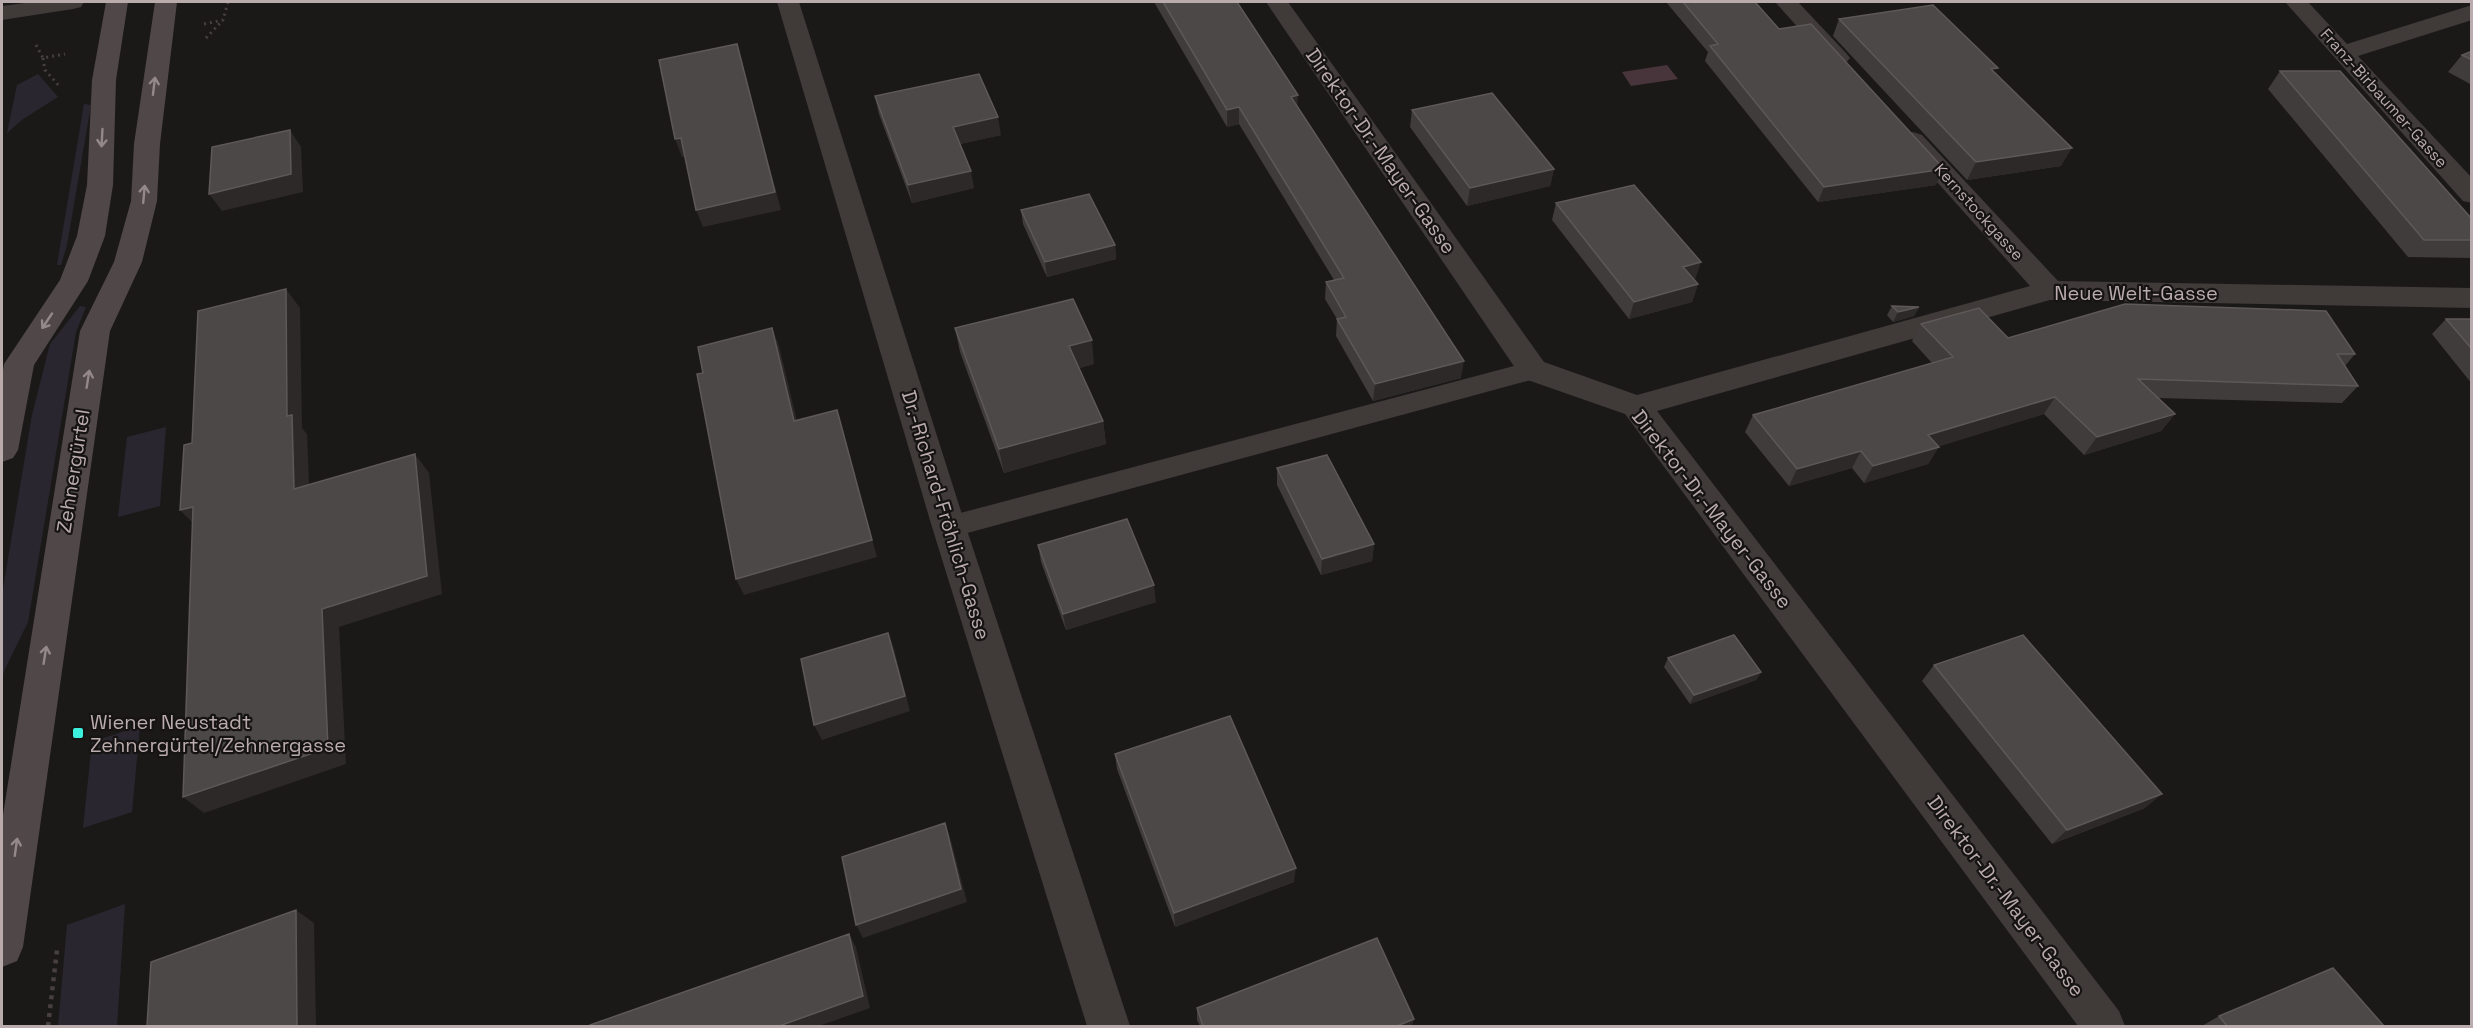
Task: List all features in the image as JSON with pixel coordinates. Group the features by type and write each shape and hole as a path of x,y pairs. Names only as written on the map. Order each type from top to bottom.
{"main road":[{"path":"2,450 19,363 74,281 91,236 100,185 104,80 117,2"},
{"name":"Zehnergürtel","path":"2,947 95,331 128,262 144,201 147,144 166,2"}],"street":[{"path":"2,13 73,2"},
{"name":"Dr.-Richard-Fröhlich-Gasse","path":"788,2 949,527 1109,1026"},
{"name":"Direktor-Dr.-Mayer-Gasse","path":"1277,2 1533,370 1636,406 2104,1026"},
{"path":"1786,2 1850,72"},
{"name":"Franz-Birbaumer-Gasse","path":"2296,2 2469,189"},
{"path":"2343,53 2472,12"},
{"name":"Kernstockgasse","path":"1898,124 2050,290"},
{"name":"Neue Welt-Gasse","path":"1636,406 2050,290 2472,298"}],"lane":[{"path":"949,527 1533,370"}],"shaded area":[{"path":"1667,65 1678,79 1631,86 1622,72"},
{"path":"38,74 58,97 23,119 7,133 17,85"},
{"path":"84,104 91,105 67,245 61,265 57,265"},
{"path":"80,306 86,307 76,332 28,622 4,671 2,682 2,595 32,415 50,344"},
{"path":"166,427 160,506 118,517 127,437"},
{"path":"140,726 132,812 83,828 92,742"},
{"path":"125,904 117,1026 58,1026 67,925"}],"building":[{"path":"1163,2 1237,2 1298,95 1291,97 1464,361 1375,384 1337,319 1346,317 1326,282 1344,278 1239,107 1227,110"},
{"path":"1683,2 1755,2 1779,29 1811,24 1944,169 1824,187 1710,46 1718,44"},
{"path":"1933,5 1998,68 1991,69 2072,148 1976,162 1839,19"},
{"path":"737,44 775,192 696,210 681,138 675,139 659,60"},
{"path":"2472,51 2472,60 2462,55"},
{"path":"2280,71 2340,71 2472,219 2472,240 2424,240"},
{"path":"979,74 998,117 953,127 971,171 908,185 875,96"},
{"path":"1492,93 1554,169 1470,188 1412,110"},
{"path":"290,130 291,174 209,194 212,147"},
{"path":"1634,185 1701,262 1683,267 1698,284 1634,302 1556,203"},
{"path":"1089,194 1115,245 1045,262 1021,210"},
{"path":"286,289 287,416 292,415 294,489 415,454 427,576 322,609 328,748 183,797 193,507 180,510 184,445 192,443 198,311"},
{"path":"1073,299 1092,340 1069,346 1103,421 999,449 955,328"},
{"path":"2125,304 2326,311 2355,354 2337,354 2358,386 2138,379 2175,414 2097,437 2055,397 1928,435 1939,447 1873,466 1861,451 1797,469 1753,415 1953,357 1921,324 1979,308 2008,338"},
{"path":"1892,306 1919,307 1898,312"},
{"path":"2446,319 2472,319 2472,349"},
{"path":"772,328 794,421 837,410 872,540 736,579 697,374 703,373 698,347"},
{"path":"1327,455 1374,544 1322,559 1277,468"},
{"path":"1127,519 1154,585 1063,614 1038,545"},
{"path":"888,633 905,696 814,725 801,659"},
{"path":"1734,635 1761,672 1694,695 1668,658"},
{"path":"2023,635 2162,794 2067,830 1934,665"},
{"path":"1230,716 1296,868 1174,913 1115,754"},
{"path":"945,823 961,889 856,925 842,857"},
{"path":"296,910 297,1026 147,1026 151,962"},
{"path":"849,934 863,996 779,1026 590,1026 590,1025"},
{"path":"1377,938 1414,1019 1397,1026 1203,1026 1197,1008"},
{"path":"2333,968 2384,1026 2227,1026 2219,1016"}],"place":[{"name":"Wiener Neustadt Zehnergürtel/Zehnergasse","path":"78,733"}]}
